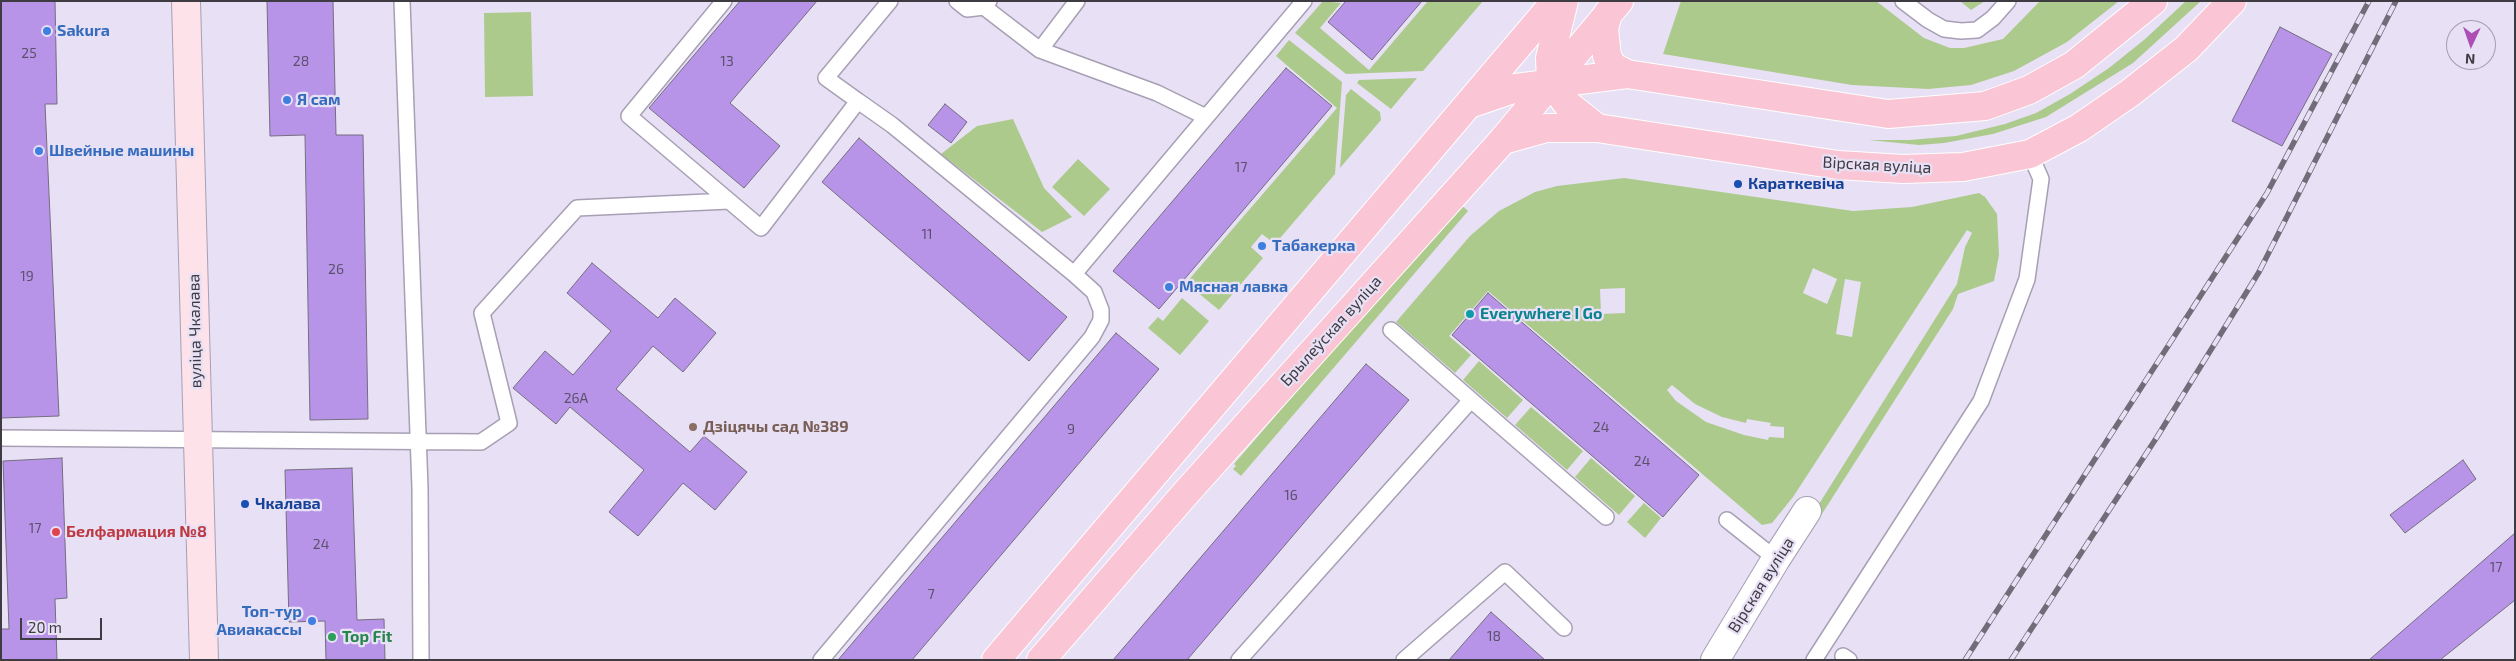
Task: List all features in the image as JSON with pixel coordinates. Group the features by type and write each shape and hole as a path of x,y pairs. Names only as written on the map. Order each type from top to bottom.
{"main road":[{"name":"вуліца Чкалава","path":"186,1 204,660"},
{"path":"996,660 1471,104 1556,1"},
{"path":"1564,1 1550,58 1551,82 1568,105 1597,128"},
{"path":"1471,104 1516,88 1551,82 1627,74 1888,114 1985,106 2029,90 2074,64 2152,1"},
{"name":"Вірская вуліца","path":"1503,140 1546,128 1597,128 1838,165 1903,170 1964,167 2030,154 2079,128 2130,93 2186,49 2232,1"},
{"path":"1614,7 1604,29 1607,56 1612,66 1627,74"},
{"name":"Брылеўская вуліца","path":"1040,660 1192,487 1503,140 1614,7"}],"street":[{"name":"Вірская вуліца","path":"1715,660 1807,511"},
{"path":"1015,638 1040,660"}],"lane":[{"path":"402,1 419,442 421,660"},
{"path":"724,1 629,116 761,228 858,101"},
{"path":"821,660 1092,337 1101,320 1101,310 1094,292 1074,274 892,125 826,78 890,1"},
{"path":"957,1 967,9 986,4 1040,50 1157,93 1206,117"},
{"path":"1040,50 1077,1"},
{"path":"1074,274 1304,1"},
{"path":"1903,1 1928,20 1944,29 1961,32 1977,30 1993,18 2008,1"},
{"path":"1814,660 1980,402 2027,279 2041,179 2030,154"},
{"path":"1,438 481,442 509,423 482,313 577,208 729,201"},
{"path":"1391,330 1606,517"},
{"path":"1239,660 1471,400"},
{"path":"1727,520 1776,559"},
{"path":"1404,660 1505,572 1564,628"}],"green space":[{"path":"1323,1 1341,3 1320,28 1369,70 1428,1 1483,1 1423,71 1346,74 1295,33"},
{"path":"1681,1 1876,1 1924,38 1950,48 1964,48 2003,39 2040,1 2119,1 2067,42 2014,71 1971,85 1928,89 1852,85 1663,54"},
{"path":"1960,1 1985,1 1971,10"},
{"path":"2186,1 2201,1 2133,63 2046,117 1993,134 1944,143 1919,145 1869,140 1910,140 1956,136 2005,124 2036,113 2070,94 2109,68 2144,40"},
{"path":"531,12 533,96 485,97 484,13"},
{"path":"1289,40 1342,82 1335,174 1275,244 1262,234 1251,247 1263,258 1219,310 1186,283 1337,108 1276,56"},
{"path":"1417,78 1391,109 1357,83 1359,80"},
{"path":"1351,89 1380,112 1381,120 1340,168 1346,95"},
{"path":"1013,119 1044,188 1072,217 1042,232 941,154 977,126"},
{"path":"1078,159 1110,189 1084,216 1052,187"},
{"path":"1624,178 1853,211 1912,207 1979,193 1985,197 1997,214 1999,255 1994,281 1958,294 1953,309 1820,517 1814,512 1957,284 1965,247 1972,233 1967,230 1793,497 1772,523 1762,525 1488,291 1449,336 1471,355 1455,373 1396,322 1470,236 1499,211 1535,192 1557,186","holes":["1813,268 1837,279 1827,304 1803,293","1845,279 1861,282 1852,337 1836,334","1625,288 1625,313 1601,314 1600,289","1672,385 1695,404 1722,417 1746,423 1747,419 1771,423 1770,426 1784,427 1784,438 1769,437 1768,440 1744,435 1706,422 1676,401 1667,390"]},
{"path":"1459,203 1468,211 1241,476 1233,469 1236,466 1234,464"},
{"path":"1182,298 1209,321 1180,355 1148,328 1158,317 1163,321"},
{"path":"1479,361 1523,400 1507,418 1463,380"},
{"path":"1531,407 1583,451 1567,470 1515,425"},
{"path":"1591,458 1635,496 1619,515 1575,477"},
{"path":"1644,503 1661,518 1645,538 1627,522"}],"building":[{"path":"1,1 55,1 57,104 45,104 59,416 1,418"},
{"path":"267,1 333,1 336,135 363,135 368,419 310,420 305,135 270,136"},
{"path":"740,1 817,1 730,103 780,146 744,188 649,108"},
{"path":"1346,1 1422,1 1372,60 1328,22"},
{"path":"2280,27 2332,54 2282,146 2232,121"},
{"path":"1286,68 1332,106 1159,309 1113,271"},
{"path":"945,104 967,122 951,143 928,125"},
{"path":"859,138 1067,317 1029,361 822,182"},
{"path":"592,263 658,318 675,298 716,333 683,372 653,346 616,389 690,452 704,436 747,472 715,510 683,483 638,536 609,512 644,470 570,407 556,424 513,388 545,351 573,375 611,331 567,293"},
{"path":"1488,293 1699,475 1663,517 1452,335"},
{"path":"1116,333 1159,369 912,660 838,660"},
{"path":"1366,364 1409,400 1187,660 1113,660"},
{"path":"62,458 67,598 55,599 57,660 1,660 1,629 9,629 3,461"},
{"path":"2463,460 2476,479 2405,533 2390,515"},
{"path":"352,468 357,620 384,619 385,660 326,660 325,621 289,622 285,470"},
{"path":"2515,533 2515,600 2440,660 2369,660"},
{"path":"1491,612 1545,660 1449,660"}],"railway":[{"path":"1965,660 2267,193 2369,1"},
{"path":"2011,660 2157,437 2259,272 2396,1"}],"place":[{"name":"Sakura","path":"47,31"},
{"name":"Я сам","path":"287,100"},
{"name":"Швейные машины","path":"39,151"},
{"name":"Караткевіча","path":"1738,184"},
{"name":"Табакерка","path":"1262,246"},
{"name":"Мясная лавка","path":"1169,287"},
{"name":"Everywhere I Go","path":"1470,314"},
{"name":"Дзіцячы сад №389","path":"693,427"},
{"name":"Чкалава","path":"245,504"},
{"name":"Белфармация №8","path":"56,532"},
{"name":"Топ-тур Авиакассы","path":"312,621"},
{"name":"Top Fit","path":"332,637"}]}
